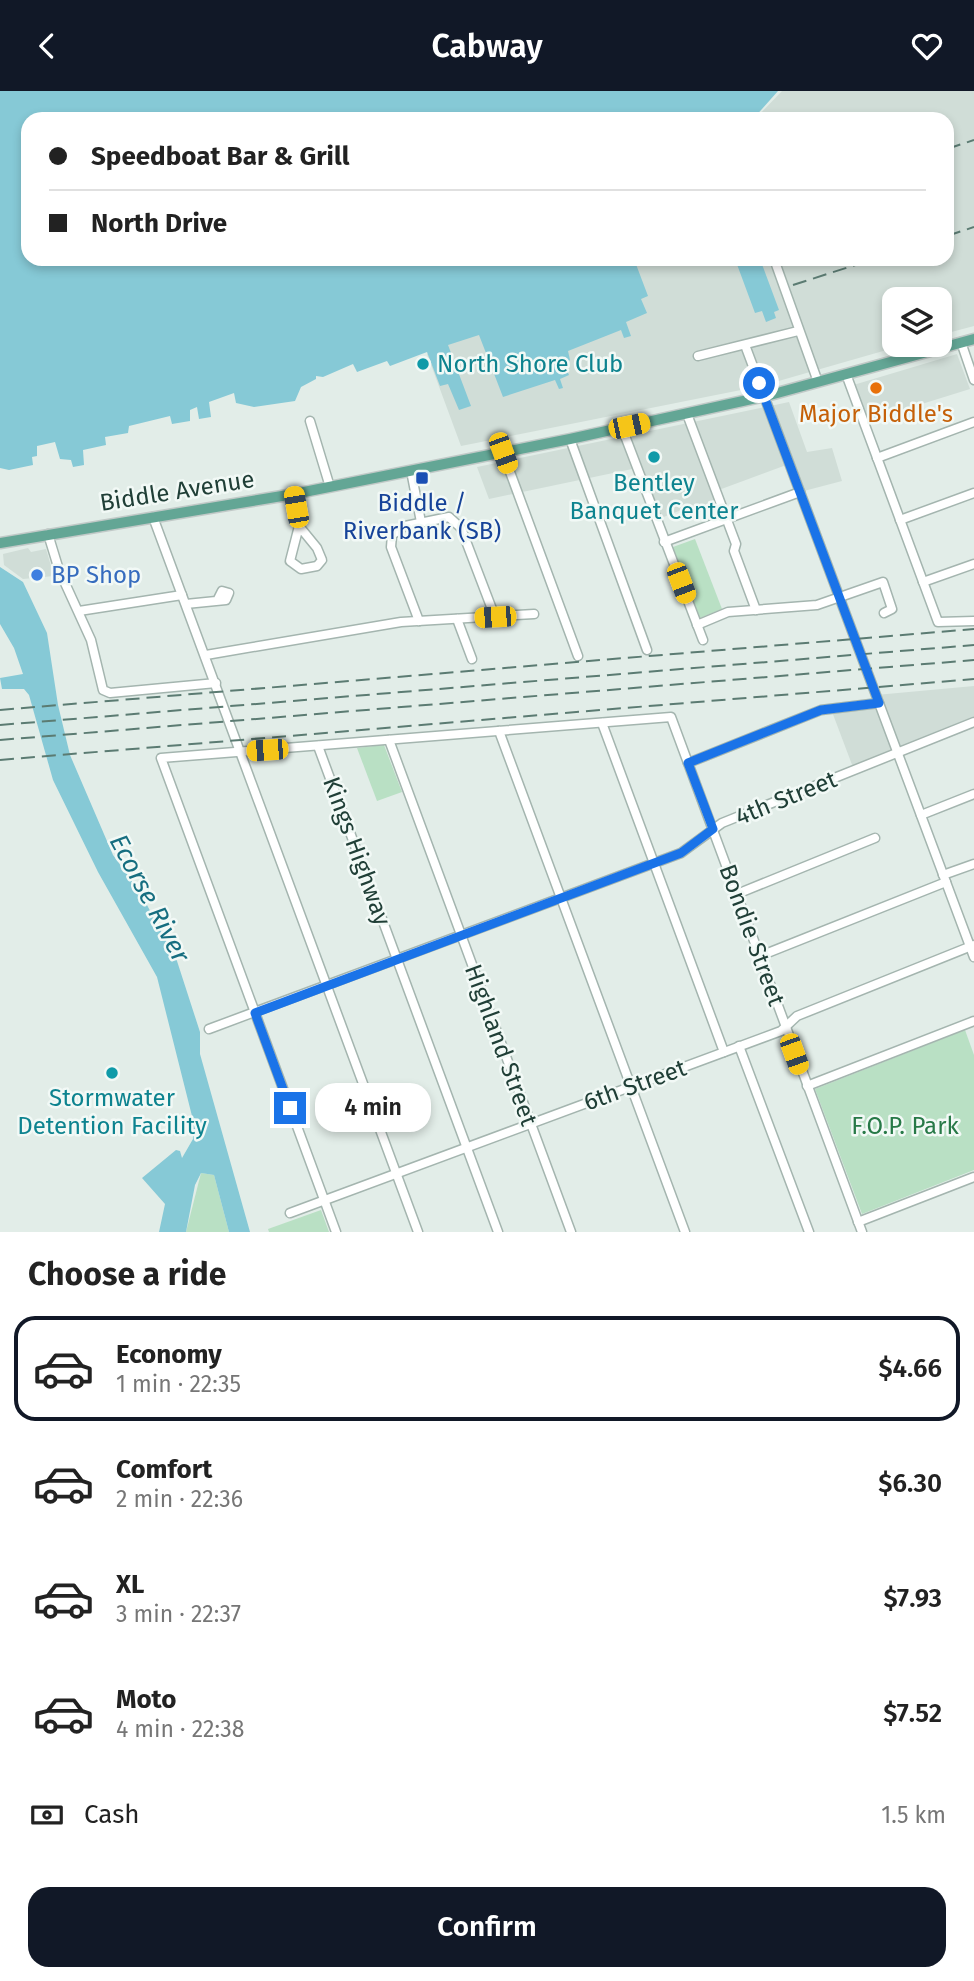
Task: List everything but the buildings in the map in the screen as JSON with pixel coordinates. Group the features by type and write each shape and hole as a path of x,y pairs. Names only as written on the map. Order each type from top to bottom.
{"main road":[{"name":"Biddle Avenue","path":"0,543 330,487 570,439 765,397 974,339"}],"street":[{"path":"776,266 818,382"},
{"path":"698,356 798,331"},
{"path":"961,342 974,380"},
{"path":"745,345 974,957"},
{"path":"846,374 938,622 974,621"},
{"path":"687,414 756,610"},
{"path":"310,421 330,487"},
{"path":"877,458 974,422"},
{"path":"622,428 703,640"},
{"path":"570,439 647,650"},
{"path":"503,453 578,656"},
{"path":"411,471 421,522"},
{"path":"664,542 800,492"},
{"path":"294,493 299,526 289,561 300,569 317,566 322,560 320,554 299,526"},
{"path":"900,520 974,493"},
{"path":"153,517 418,1232"},
{"path":"419,621 391,544 397,529 449,517 459,524 495,617"},
{"path":"48,534 59,570 79,611 94,652 103,690 110,693 216,683"},
{"path":"923,583 974,563"},
{"path":"697,625 728,612 814,606 883,582 892,609 884,613"},
{"path":"79,611 182,595"},
{"path":"186,604 218,599"},
{"path":"206,655 419,621 534,614"},
{"path":"457,619 472,659"},
{"path":"688,763 821,710 879,703"},
{"name":"Bondie Street","path":"602,723 671,717 862,1232"},
{"name":"4th Street","path":"209,1029 681,853 713,829 974,722"},
{"path":"336,1232 161,758 602,723 724,1052"},
{"path":"499,731 685,1232"},
{"name":"Highland Street","path":"389,740 571,1232"},
{"name":"Kings Highway","path":"318,746 498,1232"},
{"path":"921,815 974,794"},
{"path":"737,894 875,838"},
{"path":"760,956 974,864"},
{"name":"6th Street","path":"290,1213 780,1031 797,1016 972,946"},
{"path":"807,1086 974,1021"},
{"path":"739,1046 809,1232"},
{"path":"858,1222 974,1177"}],"shaded area":[{"path":"782,91 974,91 974,326 952,332 952,287 882,287 882,351 761,386 461,446 427,354 565,266 954,266 954,112 762,112"},
{"path":"957,354 970,389 864,422 850,386"},
{"path":"789,402 807,452 832,448 842,481 800,492 789,464 716,491 721,504 687,517 684,509 656,520 637,468 489,499 477,467"},
{"path":"28,548 31,552 46,549 54,576 23,579 4,565 3,554"},
{"path":"974,686 974,722 854,770 831,709 878,703 876,695"}],"green space":[{"path":"695,539 722,609 700,618 673,547"},
{"path":"384,745 402,792 377,801 357,748"},
{"name":"F.O.P. Park","path":"965,1030 974,1055 974,1170 862,1214 815,1089"},
{"path":"201,1173 214,1175 229,1232 186,1232"},
{"path":"321,1210 329,1232 269,1232 268,1229"}],"water":[{"path":"0,91 778,91 759,112 21,112 21,266 637,266 648,296 641,299 647,313 626,322 631,336 624,338 621,330 568,351 570,360 564,364 569,375 560,379 563,388 559,389 555,380 503,397 479,335 448,345 471,406 459,410 448,384 440,386 427,352 390,366 387,361 357,372 353,364 323,377 316,376 316,379 301,387 295,401 254,407 236,403 234,393 209,402 211,417 199,419 197,407 190,410 190,421 172,424 170,416 129,426 128,433 105,437 106,445 83,450 84,465 73,467 71,460 60,459 55,442 37,446 37,456 32,457 33,465 9,470 0,468"},
{"path":"738,266 763,266 779,310 774,312 776,318 766,322 762,311 755,313"},
{"path":"0,567 23,582 47,633 58,705 70,755 113,855 140,892 177,961 200,1032 200,1054 250,1232 229,1232 214,1175 201,1173 195,1185 186,1232 159,1232 165,1204 142,1178 176,1150 180,1151 182,1158 193,1139 192,1116 157,977 98,872 53,780 29,695 24,689 2,689 0,678 23,674 14,648 0,624"}],"railway":[{"path":"954,147 974,140"},
{"path":"954,234 974,227"},
{"path":"793,285 852,266"},
{"path":"0,710 974,629"},
{"path":"0,725 974,645"},
{"path":"0,740 974,660"},
{"path":"0,760 974,679"}],"place":[{"name":"North Shore Club","path":"423,364"},
{"name":"Major Biddle's","path":"876,388"},
{"name":"Bentley Banquet Center","path":"654,457"},
{"name":"Biddle / Riverbank (SB)","path":"422,478"},
{"name":"BP Shop","path":"37,575"},
{"name":"Stormwater Detention Facility","path":"112,1073"}],"route":[{"path":"290,1108 255,1013 681,853 713,829 688,763 821,710 879,703 759,383"}],"water label":[{"name":"Ecorse River","path":"150,898"}]}
